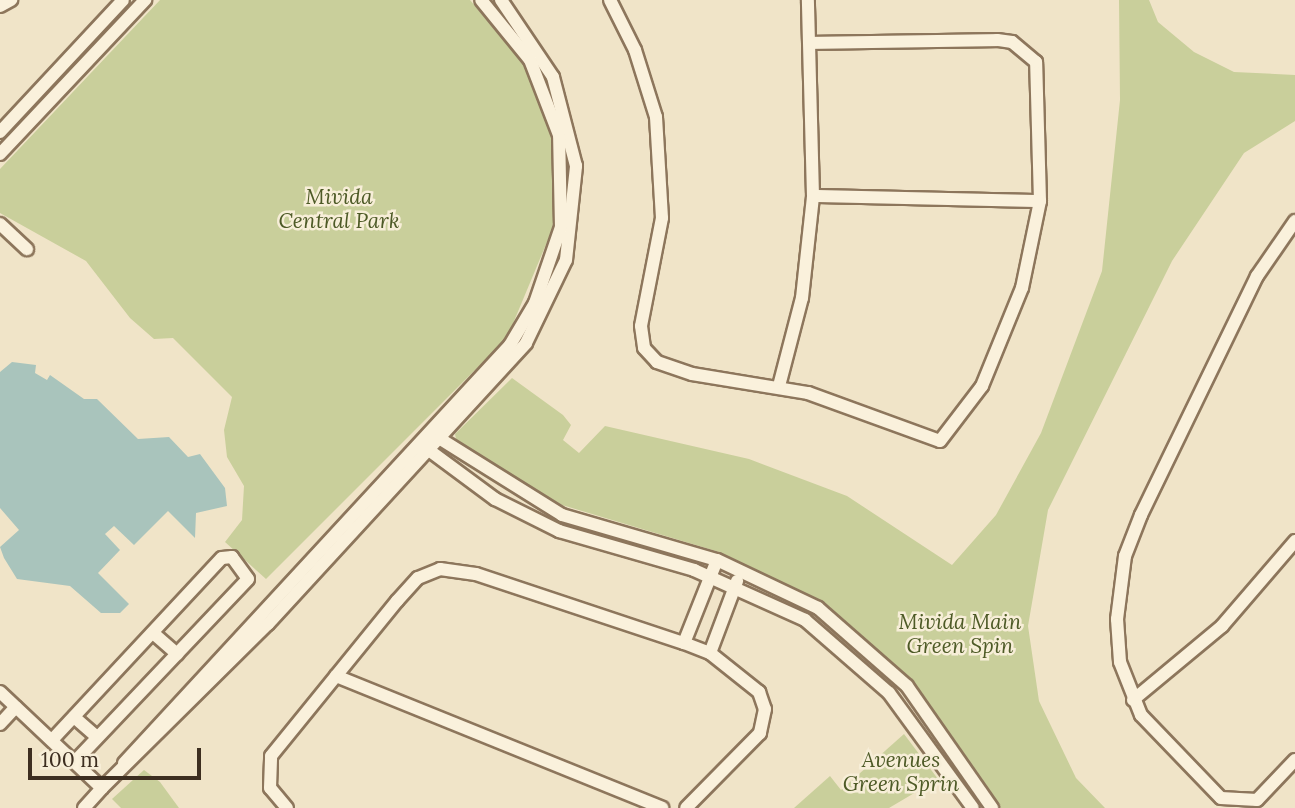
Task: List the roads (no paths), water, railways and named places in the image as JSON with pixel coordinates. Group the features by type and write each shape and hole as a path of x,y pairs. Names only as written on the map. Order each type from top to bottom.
{"street":[{"path":"0,132 123,0"},
{"path":"0,154 145,0"},
{"path":"434,435 526,320 550,266 563,208 562,153 548,97 521,46 481,0"},
{"path":"85,808 537,325 561,276 573,224 576,166 566,111 545,60 501,0"},
{"path":"610,0 635,50 656,117 662,218 641,326 643,348 657,362 692,374 779,386 940,442 982,386 1022,288 1040,201 1040,75 1028,52 997,40 812,43"},
{"path":"779,386 802,298 813,196 812,43 808,0"},
{"path":"813,196 1040,201"},
{"path":"1295,221 1258,276 1125,556 1118,641 1133,700 1172,754 1221,798 1242,806 1264,796 1295,761"},
{"path":"0,224 27,249"},
{"path":"434,435 562,515 717,560 818,608 871,649 921,704 992,808"},
{"path":"424,446 495,499 559,531 736,586 789,610 857,660 905,711 973,808"},
{"path":"1133,700 1222,626 1295,541"},
{"path":"52,740 222,558 232,557 247,579 75,761"},
{"path":"684,643 717,560"},
{"path":"288,808 270,788 271,756 418,579 440,569 476,574 710,653 759,692 765,709 761,733 686,808"},
{"path":"710,653 741,570"},
{"path":"153,633 177,654"},
{"path":"336,676 662,808"},
{"path":"0,692 102,788"},
{"path":"0,724 16,706"},
{"path":"74,717 97,737"}],"water":[{"path":"12,362 36,365 35,373 47,380 50,375 84,399 97,399 138,439 169,437 188,457 200,454 225,488 227,506 196,513 195,538 168,511 134,545 114,526 105,534 120,550 98,573 129,604 120,613 101,613 70,586 17,579 4,558 0,547 19,530 0,508 0,372"}],"park label":[{"name":"Mivida Central Park","path":"339,209"},
{"name":"Mivida Main Green Spin","path":"960,634"},
{"name":"Avenues Green Sprin","path":"901,772"}]}
